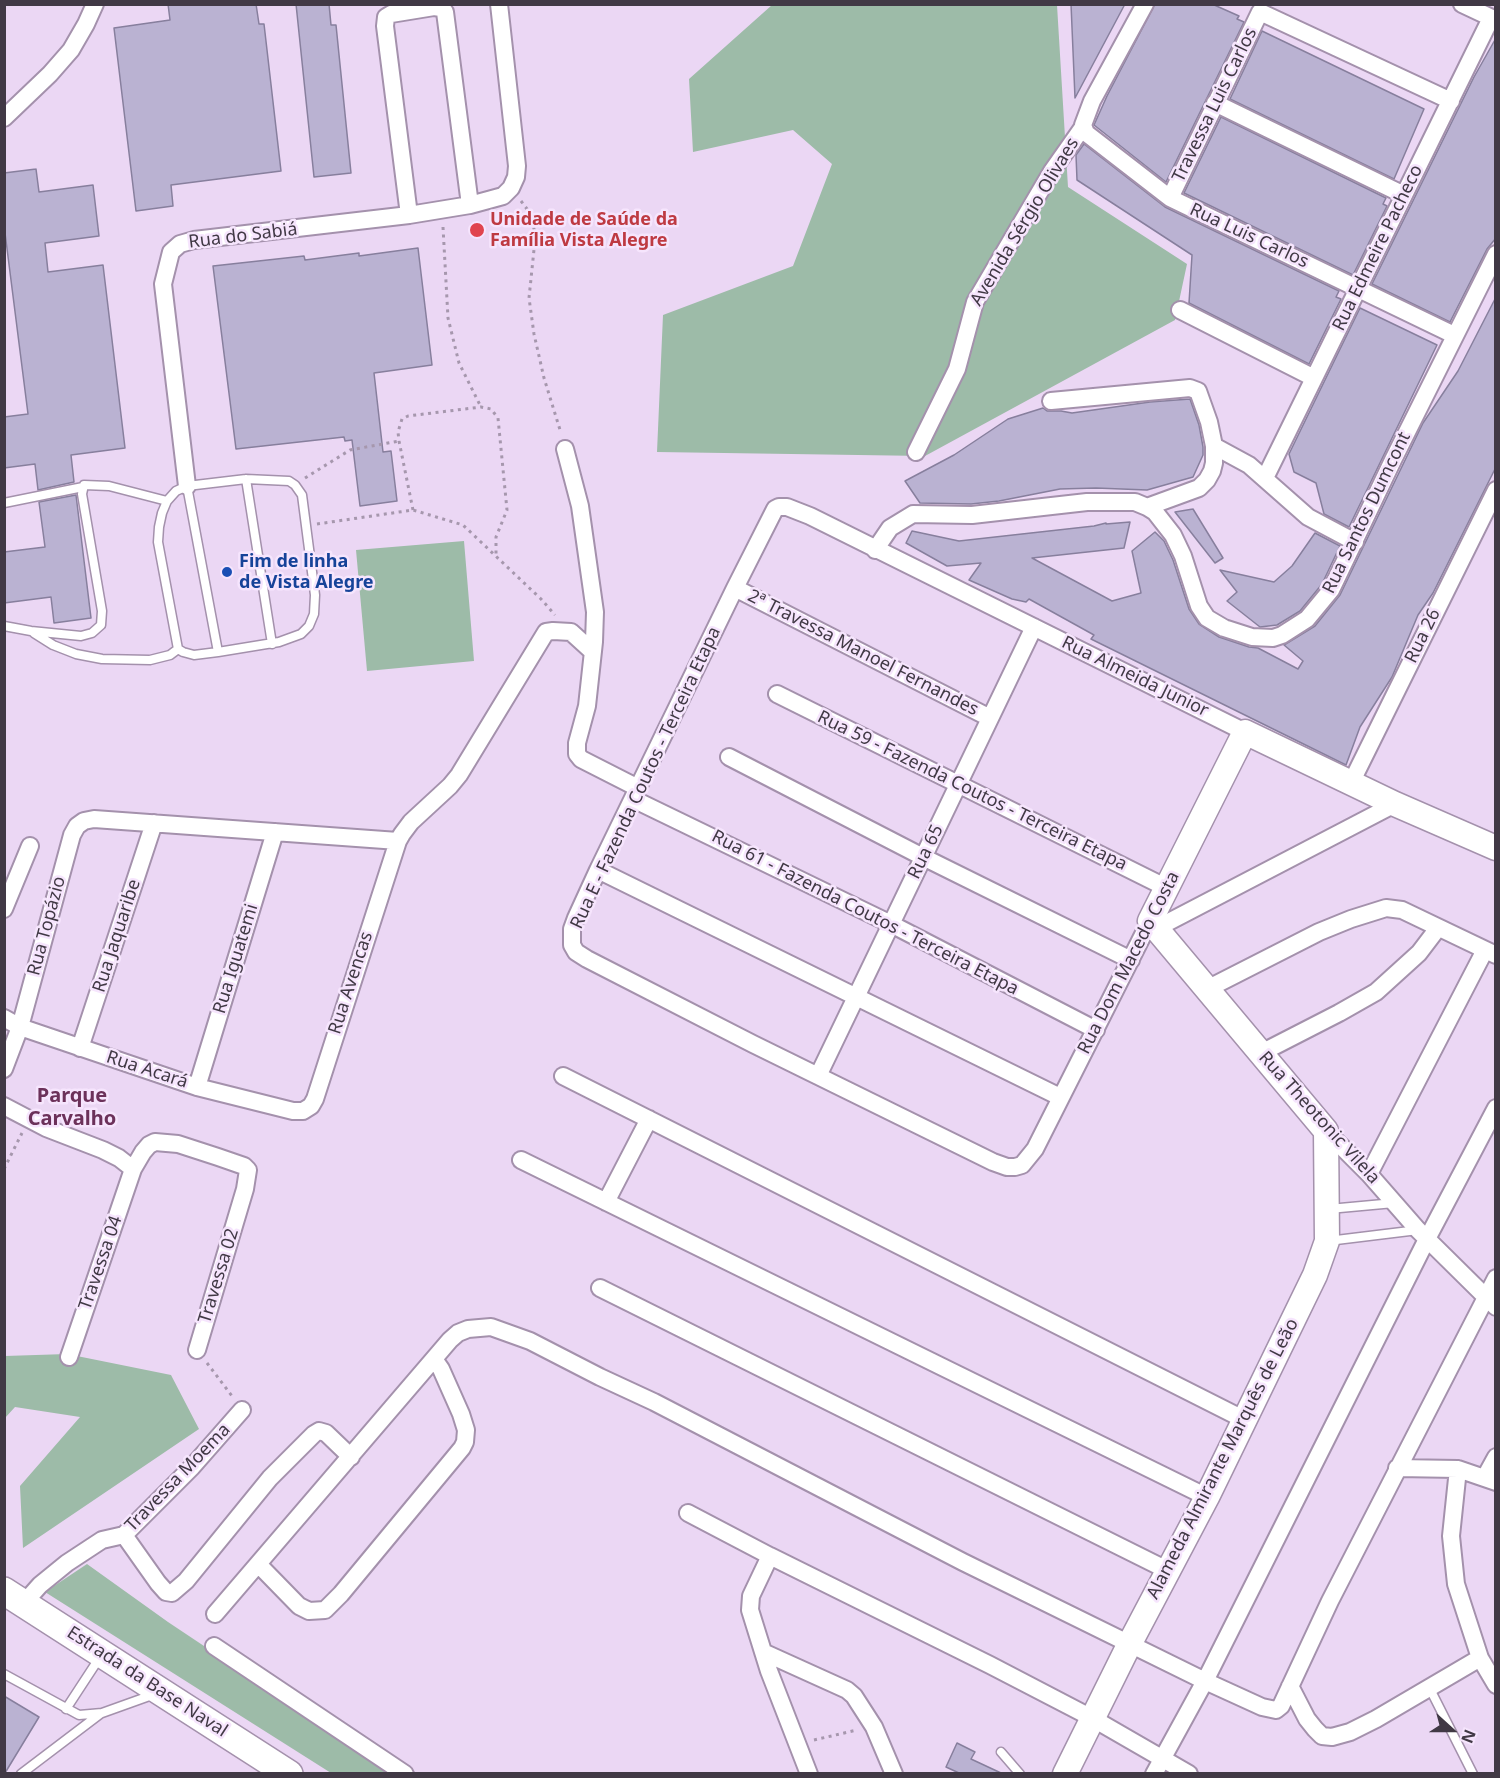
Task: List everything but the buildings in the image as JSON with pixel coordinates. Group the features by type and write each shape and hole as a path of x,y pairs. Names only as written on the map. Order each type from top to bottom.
{"main road":[{"name":"Rua Almeida Junior","path":"1245,732 1395,804 1496,848"},
{"name":"Rua Dom Macedo Costa","path":"1154,925 1167,888 1245,732"},
{"name":"Rua Theotonic Vilela","path":"1154,925 1326,1131"},
{"name":"Alameda Almirante Marquês de Leão","path":"1065,1773 1130,1642 1207,1497 1315,1275 1327,1241 1326,1131"},
{"name":"Estrada da Base Naval","path":"14,1597 290,1773"}],"street":[{"path":"4,118 50,74 71,50 83,31 94,4"},
{"path":"499,4 518,166 511,188"},
{"path":"1083,127 1092,101 1145,4"},
{"path":"1462,4 1493,19"},
{"path":"409,215 385,26 386,17 391,14 434,8 441,8 446,12 470,205"},
{"name":"Travessa Luis Carlos","path":"1170,198 1260,12 1451,101"},
{"name":"Rua Edmeire Pacheco","path":"1265,478 1493,19"},
{"path":"1215,103 1404,195"},
{"name":"Rua Luis Carlos","path":"1083,127 1091,137 1170,198 1454,335"},
{"name":"Avenida Sérgio Olivaes","path":"916,452 957,369 975,302 1052,171 1083,127"},
{"name":"Rua do Sabiá","path":"188,486 163,284 171,252 180,244 194,240 409,215 470,205 494,200 503,196 511,188"},
{"name":"Rua Santos Dumcont","path":"1147,507 1155,512 1173,535 1183,556 1198,606 1207,618 1224,628 1252,637 1273,638 1296,628 1307,619 1331,590 1454,335 1496,254"},
{"path":"1180,310 1314,378"},
{"path":"875,549 890,528 913,514 972,515 1102,501 1134,502 1147,507 1199,488 1212,471 1214,446 1200,393 1196,389 1051,401"},
{"path":"1214,446 1237,457 1265,478 1308,517 1355,542"},
{"path":"565,449 580,506 594,597 593,652"},
{"name":"Rua 26","path":"1351,783 1496,490"},
{"name":"Rua Almeida Junior","path":"775,509 783,507 801,512 1245,732"},
{"name":"Rua E - Fazenda Coutos - Terceira Etapa","path":"775,509 598,870 572,929 572,945 576,952 818,1076 993,1162"},
{"name":"2ª Travessa Manoel Fernandes","path":"735,588 990,718"},
{"name":"Rua 65","path":"818,1076 1034,627"},
{"path":"567,631 582,640 593,652"},
{"name":"Rua Avencas","path":"292,1111 303,1111 311,1106 315,1099 398,841 411,822 459,775 546,632 567,631"},
{"name":"Rua 61 - Fazenda Coutos - Terceira Etapa","path":"593,652 587,706 577,743 577,754 581,759 636,793 1096,1030"},
{"name":"Rua 59 - Fazenda Coutos - Terceira Etapa","path":"777,694 1167,888"},
{"path":"729,757 923,857 1131,960"},
{"path":"1154,925 1395,804"},
{"name":"Rua Topázio","path":"4,1069 20,1028 72,836 77,826 84,820 94,819 154,823"},
{"path":"154,823 398,841"},
{"name":"Rua Jaquaribe","path":"80,1048 154,823"},
{"name":"Rua Iguatemi","path":"197,1087 275,832"},
{"path":"4,909 30,846"},
{"path":"598,870 1060,1097"},
{"path":"1207,989 1319,932 1373,912 1393,908 1402,910 1490,953 1365,1170 1349,1165 1337,1169 1327,1177"},
{"name":"Rua Dom Macedo Costa","path":"993,1162 1007,1167 1022,1165 1035,1149 1131,960 1154,925"},
{"path":"1261,1053 1376,992 1419,953 1438,928"},
{"name":"Rua Acará","path":"4,1018 20,1028 197,1087 292,1111"},
{"path":"563,1076 1243,1419"},
{"path":"4,1106 65,1137 103,1150 119,1158 133,1169"},
{"path":"1158,1766 1204,1681 1422,1234 1496,1108"},
{"path":"606,1202 649,1119"},
{"name":"Rua Theotonic Vilela","path":"1326,1131 1365,1170 1422,1234 1490,1302"},
{"name":"Travessa 04","path":"69,1357 133,1169 149,1145 155,1142 178,1144 244,1166 249,1176 241,1202"},
{"path":"521,1160 1207,1497"},
{"name":"Travessa 02","path":"197,1350 241,1202"},
{"path":"215,1614 434,1359 458,1333 480,1326 507,1331 530,1341 733,1442 963,1562 1130,1642 1204,1681 1272,1710 1279,1708 1397,1468 1490,1302 1496,1278"},
{"path":"600,1288 1169,1571"},
{"path":"258,1564 299,1606 309,1611 325,1610 341,1594 465,1442 466,1430 461,1414 434,1359"},
{"name":"Travessa Moema","path":"14,1597 40,1585 67,1563 102,1540 123,1535 143,1518 192,1467 242,1410"},
{"path":"123,1535 158,1583 166,1592 172,1593 186,1581 270,1478 314,1434 319,1431 326,1433 351,1457"},
{"path":"1397,1468 1458,1469 1490,1479 1496,1457"},
{"path":"1458,1469 1453,1508 1452,1553 1456,1584 1480,1658 1496,1685"},
{"path":"688,1513 1092,1718 1158,1766 1189,1773"},
{"path":"770,1556 751,1596 752,1619 809,1773"},
{"path":"214,1646 405,1773"},
{"path":"763,1652 847,1690 860,1704 874,1727 894,1773"},
{"path":"1290,1686 1307,1719 1317,1732 1326,1737 1340,1735 1376,1719 1480,1658"}],"lane":[{"path":"246,479 272,644"},
{"path":"246,479 280,479 289,480 295,484 303,495 315,595 314,614 309,627 301,634 272,644 195,655 178,649 158,542 159,527 167,501 176,491 188,486 246,479"},
{"path":"4,503 92,485 109,486 167,501"},
{"path":"188,486 218,652"},
{"path":"4,626 81,636 92,633 102,625 102,611 83,499 83,487"},
{"path":"31,631 52,645 76,654 102,658 150,660 163,658 178,649"},
{"path":"1328,1209 1394,1203"},
{"path":"1327,1241 1422,1234"},
{"path":"66,1709 103,1654"},
{"path":"4,1674 79,1715 102,1713 162,1691"},
{"path":"1429,1687 1473,1773"},
{"path":"21,1773 102,1713"},
{"path":"1001,1752 1020,1773"}],"path":[{"path":"511,188 527,209 534,229 529,298 532,322 544,378 565,449"},
{"path":"442,210 448,318 459,363 481,407"},
{"path":"412,510 399,441 400,422 408,416 481,407 491,409 498,418 507,510 496,537 496,556"},
{"path":"295,484 350,450 399,441"},
{"path":"307,526 412,510 463,525 541,598 567,631"},
{"path":"4,1169 28,1120"},
{"path":"197,1350 242,1410"},
{"path":"798,1744 874,1727"}],"green space":[{"path":"772,5 1057,5 1068,187 1187,264 1175,320 925,456 657,452 663,315 793,266 832,164 793,130 693,152 689,79"},
{"path":"464,541 474,661 367,671 356,550"},
{"path":"67,1354 171,1375 199,1429 23,1548 20,1486 80,1417 15,1407 5,1418 5,1356"},
{"path":"87,1564 388,1773 331,1773 45,1592"}],"place":[{"name":"Unidade de Saúde da Família Vista Alegre","path":"477,230"},
{"name":"Fim de linha de Vista Alegre","path":"227,572"}],"district":[{"name":"Parque Carvalho","path":"72,1108"}]}
